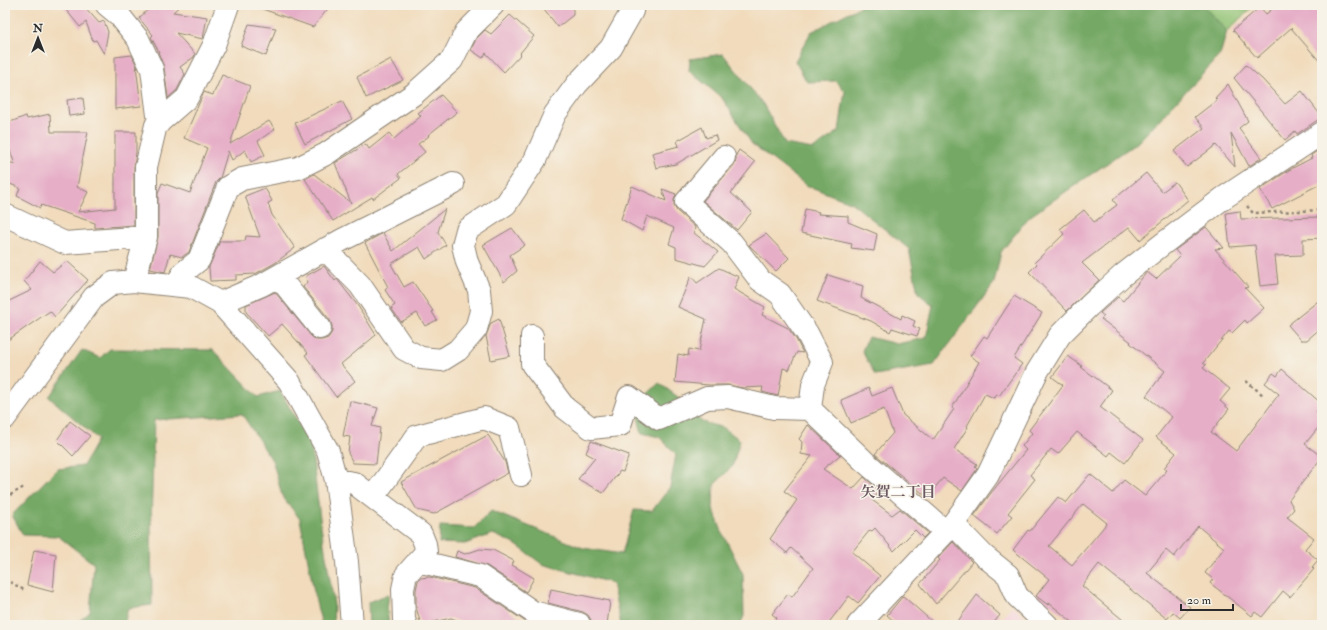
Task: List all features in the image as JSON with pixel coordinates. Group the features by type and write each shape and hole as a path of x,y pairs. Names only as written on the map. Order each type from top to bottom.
{"street":[{"path":"107,5 119,15 138,38 152,69 159,123"},
{"path":"134,281 146,237 146,167 156,125 187,98 214,45 228,5"},
{"path":"176,285 184,272 199,260 228,187 242,179 298,168 326,154 414,94 452,60 466,32 493,5"},
{"path":"325,249 360,285 404,349 421,358 442,360 458,350 476,329 481,311 479,290 467,262 463,245 467,230 506,204 535,160 555,114 577,84 611,48 632,11 633,5"},
{"path":"858,625 949,528 988,475 1037,372 1060,335 1123,275 1234,190 1322,133"},
{"path":"724,156 686,202 732,243 760,280 780,294 807,334 822,362 814,386 810,409"},
{"path":"220,303 262,285 325,249 453,184"},
{"path":"5,215 65,243 146,237"},
{"path":"278,276 320,328"},
{"path":"5,418 94,297 113,283 134,281 191,287 220,303 289,381 328,451 336,480 347,562 352,625"},
{"path":"532,336 532,364 565,408 591,428 620,425 629,397 659,419 707,398 728,397 774,408 810,409 864,461 1008,575 1017,596 1047,625"},
{"path":"373,497 417,436 484,418 509,428 521,475"},
{"path":"336,480 354,483 421,534 426,544 426,552 406,575 403,589 404,620 406,625"},
{"path":"418,561 480,576 533,612 579,624"}],"path":[{"path":"1234,190 1252,213 1322,210"},
{"path":"1246,380 1263,395"},
{"path":"5,498 24,487"},
{"path":"5,579 24,590"}],"shaded area":[{"path":"1012,606 1035,625 998,625"}],"green space":[{"path":"863,5 1202,5 1227,31 1220,55 1138,142 1029,217 1001,252 994,283 934,365 875,375 862,351 868,337 897,344 926,338 933,305 918,293 909,249 852,203 806,185 752,144 722,98 689,71 690,59 723,54 763,104 785,144 813,149 839,131 845,91 835,81 807,82 795,61 811,32"},
{"path":"1202,5 1255,5 1227,31"},
{"path":"110,349 213,350 258,397 280,391 311,445 321,526 334,604 333,625 322,625 316,602 300,519 282,496 273,462 242,414 154,420 151,526 152,605 128,608 124,625 74,625 90,612 94,564 58,536 23,535 12,515 57,469 83,466 98,439 49,397 82,350 100,358"},
{"path":"659,383 682,400 702,422 724,428 740,440 732,467 714,485 713,508 722,532 743,574 744,616 740,625 621,625 612,583 542,564 515,544 493,534 465,544 439,543 440,526 474,528 491,511 583,548 622,554 634,510 652,511 670,487 676,454 659,437 642,433 635,406"},
{"path":"389,594 387,610 389,625 369,625 368,602"}],"building":[{"path":"62,5 83,5 99,23 104,21 108,32 104,54 96,40 93,41 86,22 80,27"},
{"path":"153,5 181,5 173,12 207,17 203,39 176,33 195,54 194,57 180,67 185,74 177,90 168,98 164,67 159,52 151,37 153,35 139,18"},
{"path":"258,5 331,5 313,27 257,7"},
{"path":"541,5 573,5 573,15 558,27"},
{"path":"1277,5 1322,5 1322,64 1291,28 1257,58 1233,30 1260,7 1266,14"},
{"path":"510,15 534,36 520,53 521,54 504,72 486,53 483,58 471,50 476,39 485,30 491,34"},
{"path":"249,24 276,28 266,56 241,46"},
{"path":"132,55 138,69 136,66 141,106 115,109 115,57"},
{"path":"391,59 403,80 366,98 357,77"},
{"path":"1246,65 1262,79 1285,104 1302,91 1322,117 1297,134 1295,131 1285,140 1234,78"},
{"path":"222,75 250,86 230,144 269,121 275,129 258,141 265,155 251,162 245,150 232,160 228,151 220,178 216,182 189,252 182,257 170,254 165,272 150,269 158,237 158,193 162,183 190,193 207,148 184,138 204,92 213,95"},
{"path":"1228,84 1248,121 1239,128 1261,158 1249,166 1231,133 1235,167 1216,145 1187,167 1174,151 1204,128 1195,117 1217,100 1215,98"},
{"path":"441,95 457,112 418,144 425,152 398,174 401,178 373,199 372,197 333,221 305,179 314,174 351,203 335,163 366,144 369,149 389,133 394,139 421,116 418,113"},
{"path":"83,98 85,114 69,116 67,100"},
{"path":"342,101 352,119 305,144 295,123"},
{"path":"50,114 51,132 88,132 77,187 88,192 78,212 115,208 115,132 136,132 134,167 134,225 95,228 95,223 41,205 40,208 17,196 20,188 5,182 5,161 15,164 5,138 5,124 26,116 27,119"},
{"path":"702,127 706,138 715,135 717,140 676,164 656,168 652,153 679,146 677,141"},
{"path":"1322,148 1322,183 1272,209 1260,189 1289,170 1312,158 1311,155"},
{"path":"739,150 755,162 731,193 752,212 737,230 703,201 734,165 736,155"},
{"path":"1146,173 1162,192 1175,182 1188,200 1140,240 1129,227 1082,263 1099,280 1067,311 1029,272 1037,264 1035,262 1064,234 1060,229 1084,210 1094,222 1117,205 1113,200"},
{"path":"632,186 666,201 662,189 676,194 674,206 677,211 695,227 694,233 718,252 705,266 676,258 676,247 669,244 674,228 647,216 642,231 621,219"},
{"path":"265,188 272,201 268,203 272,215 295,248 275,263 255,274 236,275 236,280 210,281 209,267 220,241 245,241 246,236 260,237 245,196"},
{"path":"445,209 438,232 446,245 426,259 419,247 391,264 404,287 413,282 433,311 432,312 437,320 425,326 417,313 401,322 391,308 395,305 385,290 388,287 365,243 383,233 393,251"},
{"path":"805,209 819,212 818,214 848,216 848,222 877,234 874,251 851,248 852,244 801,233"},
{"path":"1240,211 1241,219 1322,217 1322,238 1303,239 1303,255 1275,256 1278,284 1260,286 1255,245 1230,247 1226,213"},
{"path":"1206,227 1224,248 1215,249 1248,287 1245,288 1264,308 1247,323 1245,320 1232,333 1229,331 1203,363 1206,365 1203,368 1230,389 1220,401 1229,409 1211,432 1236,451 1279,394 1265,383 1273,373 1277,376 1282,369 1322,404 1316,412 1322,418 1322,423 1305,444 1322,457 1289,500 1294,509 1287,517 1314,538 1305,549 1318,560 1312,567 1314,569 1290,597 1283,591 1262,617 1255,612 1252,616 1210,583 1213,579 1205,573 1224,548 1198,526 1174,557 1166,550 1147,573 1190,607 1180,618 1173,612 1167,619 1099,564 1082,586 1129,625 1076,625 1049,603 1048,605 1036,596 1049,579 1013,550 1028,530 1030,531 1058,497 1066,503 1090,474 1113,493 1124,480 1145,496 1167,470 1164,468 1176,453 1156,437 1172,417 1146,396 1165,371 1101,319 1104,316 1100,313 1118,297 1123,301 1147,272 1156,279 1180,256 1175,250","holes":["1083,504 1107,523 1072,565 1049,546"]},
{"path":"512,228 525,245 510,255 517,271 504,282 483,245"},
{"path":"766,234 789,258 776,271 749,245"},
{"path":"40,261 53,272 67,261 88,280 55,317 50,311 5,342 5,303 32,290 24,281"},
{"path":"324,266 335,281 337,279 358,306 376,335 341,364 355,381 336,397 305,355 308,353 282,324 268,336 246,312 246,305 275,292 311,336 316,340 328,338 332,332 330,320 303,287 307,282 306,276"},
{"path":"719,268 739,277 734,289 765,307 762,315 788,328 796,339 803,353 797,352 789,370 783,368 778,396 762,392 763,387 743,388 728,385 675,382 678,354 688,356 689,349 699,351 706,319 678,307 691,276 697,283"},
{"path":"828,275 863,286 861,298 901,319 902,315 915,321 913,326 920,329 917,336 892,328 890,332 871,321 817,301"},
{"path":"1014,296 1042,313 1014,358 1022,364 999,396 996,394 994,398 985,394 967,426 968,427 954,449 977,464 975,467 977,469 962,491 943,478 927,497 875,454 893,433 884,409 851,423 841,400 869,388 872,396 892,388 903,415 933,440 954,409 952,408 979,362 970,356 984,336 987,338"},
{"path":"1322,298 1322,327 1307,340 1301,340 1288,325"},
{"path":"499,319 510,356 491,360 486,336 491,323"},
{"path":"1068,356 1112,390 1100,407 1143,440 1125,463 1111,452 1108,456 1077,432 1058,454 1051,449 1030,475 1035,479 1008,513 1012,516 997,534 974,516 1026,450 1022,446 1032,433 1029,430 1063,385 1052,377"},
{"path":"350,401 378,408 372,426 380,428 376,464 353,463 348,453 350,437 343,436"},
{"path":"70,421 90,436 73,456 57,440"},
{"path":"808,425 840,455 823,469 853,489 864,477 880,491 872,500 892,515 900,509 928,533 923,538 915,530 894,551 875,528 872,531 870,530 852,552 880,576 858,603 849,596 827,625 772,625 777,618 772,614 788,594 792,597 813,568 791,548 787,553 770,539 797,500 784,491 812,456 801,454 802,442 799,439"},
{"path":"488,435 505,462 508,473 434,514 417,510 401,482"},
{"path":"591,441 629,455 623,472 620,471 603,493 578,479 595,458 586,453"},
{"path":"953,542 972,562 936,604 920,584 940,560 938,558"},
{"path":"480,549 493,550 514,561 512,565 534,578 526,592 487,566 455,557 457,551 465,554"},
{"path":"34,550 56,554 53,592 27,585"},
{"path":"430,577 475,588 526,622 533,625 469,625 451,618 421,625 416,607 416,590 420,578"},
{"path":"551,589 610,601 607,625 591,625 591,620 588,615 583,612 548,603"},
{"path":"977,595 1000,615 992,625 955,625"},
{"path":"903,596 936,625 898,625 887,615"}],"district":[{"name":"矢賀二丁目","path":"898,492"}]}
